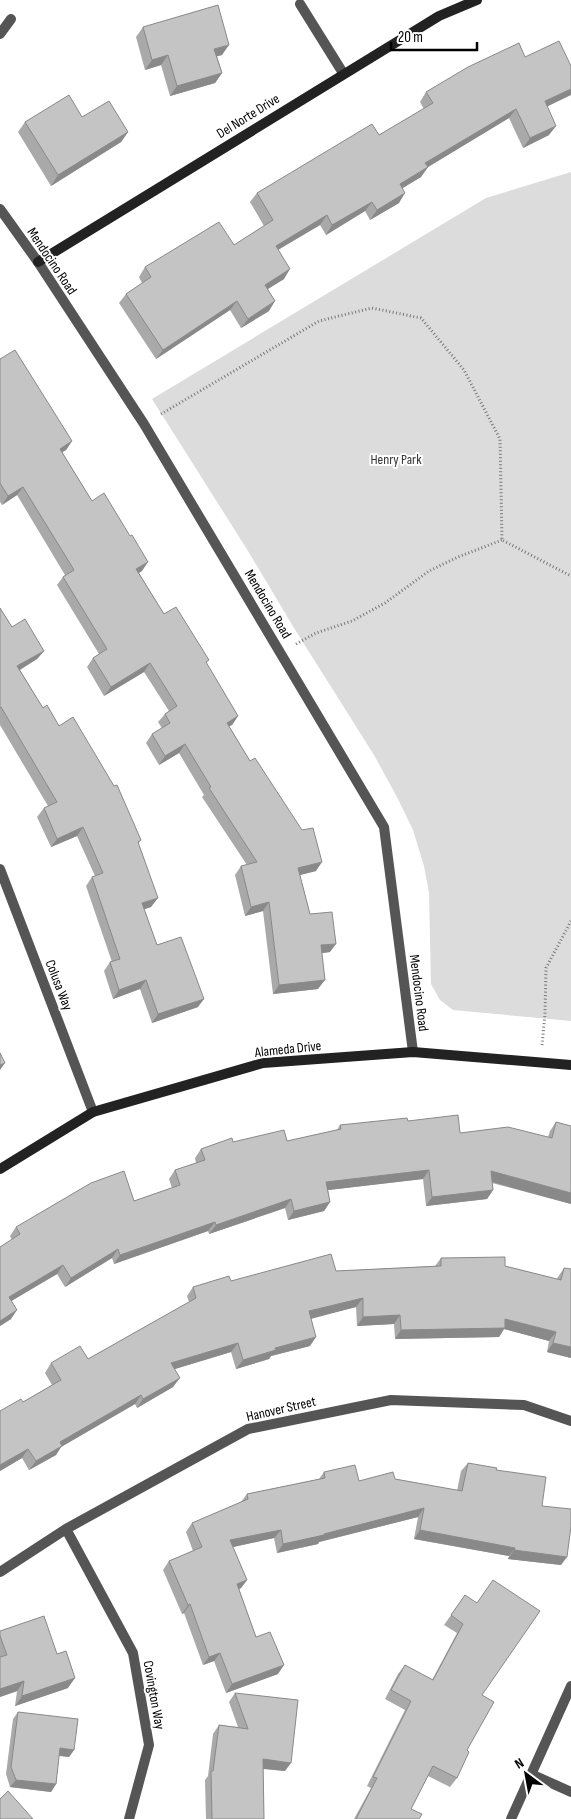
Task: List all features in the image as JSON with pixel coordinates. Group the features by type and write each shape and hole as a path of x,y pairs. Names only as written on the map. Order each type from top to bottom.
{"street":[{"name":"Del Norte Drive","path":"38,262 343,73 439,16 478,0"},
{"path":"300,4 343,73"},
{"path":"0,34 11,18"},
{"name":"Mendocino Road","path":"0,209 38,262 144,424 384,826 412,1052"},
{"name":"Colusa Way","path":"0,869 93,1112"},
{"name":"Alameda Drive","path":"0,1169 93,1112 263,1063 412,1052 571,1065"},
{"name":"Hanover Street","path":"0,1572 66,1529 248,1429 391,1400 524,1405 571,1421"},
{"name":"Covington Way","path":"66,1529 133,1653 149,1745 129,1819"},
{"path":"511,1819 571,1686"},
{"path":"531,1774 571,1792"}],"path":[{"path":"144,424 318,321 372,308 421,318 464,370 500,439 502,540"},
{"path":"281,653 316,632 352,621 385,603 429,571 458,557 502,540 571,576"},
{"path":"540,1062 546,968 571,921"}],"green space":[{"name":"Henry Park","path":"571,172 571,1021 453,1010 440,1000 431,984 429,893 424,866 413,830 374,755 152,399 486,198"}],"building":[{"path":"218,5 229,45 214,49 222,73 177,86 168,55 152,60 143,27"},
{"path":"559,41 571,66 571,89 545,101 556,126 530,138 516,109 425,163 428,167 400,184 405,193 377,210 372,202 332,225 327,215 276,246 290,269 265,285 275,301 248,319 237,301 163,350 126,294 151,277 145,267 219,222 234,245 273,220 257,193 372,124 379,135 433,103 426,92 468,67 519,43 525,57"},
{"path":"69,95 82,117 109,101 128,132 58,175 25,122"},
{"path":"15,350 72,441 60,449 92,501 104,493 148,562 136,569 164,614 176,607 209,660 206,662 238,716 227,723 250,761 255,758 302,830 313,828 322,862 298,868 310,914 332,912 336,944 321,945 325,980 279,985 269,902 251,907 241,866 257,862 209,788 211,787 185,744 165,756 152,734 170,723 165,714 177,706 150,663 111,687 93,658 107,649 63,577 74,570 23,487 8,496 0,483 0,359"},
{"path":"0,608 12,627 25,619 44,651 17,666 43,708 47,705 59,726 73,717 114,786 117,785 141,840 138,842 158,898 142,903 157,945 181,937 204,999 158,1014 146,980 119,990 110,962 120,959 92,877 103,873 83,827 57,839 44,808 57,802 0,708"},
{"path":"0,1053 5,1063 0,1065"},
{"path":"458,1115 460,1133 508,1127 552,1138 556,1122 571,1126 571,1193 491,1171 493,1190 432,1197 429,1170 326,1182 330,1202 294,1211 291,1199 216,1225 215,1222 120,1255 118,1249 71,1278 63,1265 9,1297 17,1310 0,1321 0,1247 20,1234 16,1227 91,1183 124,1171 134,1201 180,1185 175,1170 205,1160 201,1149 232,1138 233,1142 284,1130 287,1141 341,1129 340,1125 407,1118 408,1121"},
{"path":"331,1254 336,1271 441,1266 441,1258 505,1257 505,1266 561,1280 564,1268 571,1269 571,1347 553,1343 556,1332 505,1319 505,1328 401,1330 400,1315 363,1317 363,1298 309,1311 316,1337 275,1348 276,1350 243,1360 238,1343 171,1363 180,1378 143,1399 141,1395 60,1442 62,1446 36,1461 28,1449 0,1465 0,1411 21,1399 23,1402 61,1380 51,1363 80,1346 88,1359 196,1298 193,1287 229,1276 231,1281"},
{"path":"468,1463 497,1468 496,1470 546,1477 542,1506 571,1509 567,1557 514,1550 515,1548 420,1530 424,1508 283,1544 281,1530 230,1540 247,1580 237,1584 256,1637 270,1632 284,1665 232,1684 220,1653 209,1657 190,1604 188,1605 169,1561 202,1547 192,1523 248,1499 247,1494 325,1478 324,1472 355,1465 359,1481 393,1472 395,1479 462,1491"},
{"path":"493,1580 540,1611 482,1695 494,1702 467,1750 469,1752 457,1778 433,1766 411,1809 422,1814 419,1819 356,1819 377,1778 373,1777 411,1701 391,1690 405,1665 433,1680 463,1624 451,1615 465,1595 477,1603"},
{"path":"44,1616 57,1654 66,1651 75,1678 22,1696 24,1681 0,1689 0,1657 7,1655 0,1631"},
{"path":"235,1693 298,1700 291,1763 263,1759 264,1819 212,1819 211,1771 213,1771 219,1725 248,1729"},
{"path":"18,1712 78,1719 74,1750 60,1748 56,1784 16,1780 11,1767"},
{"path":"8,1791 33,1819 0,1819 0,1799"}]}
